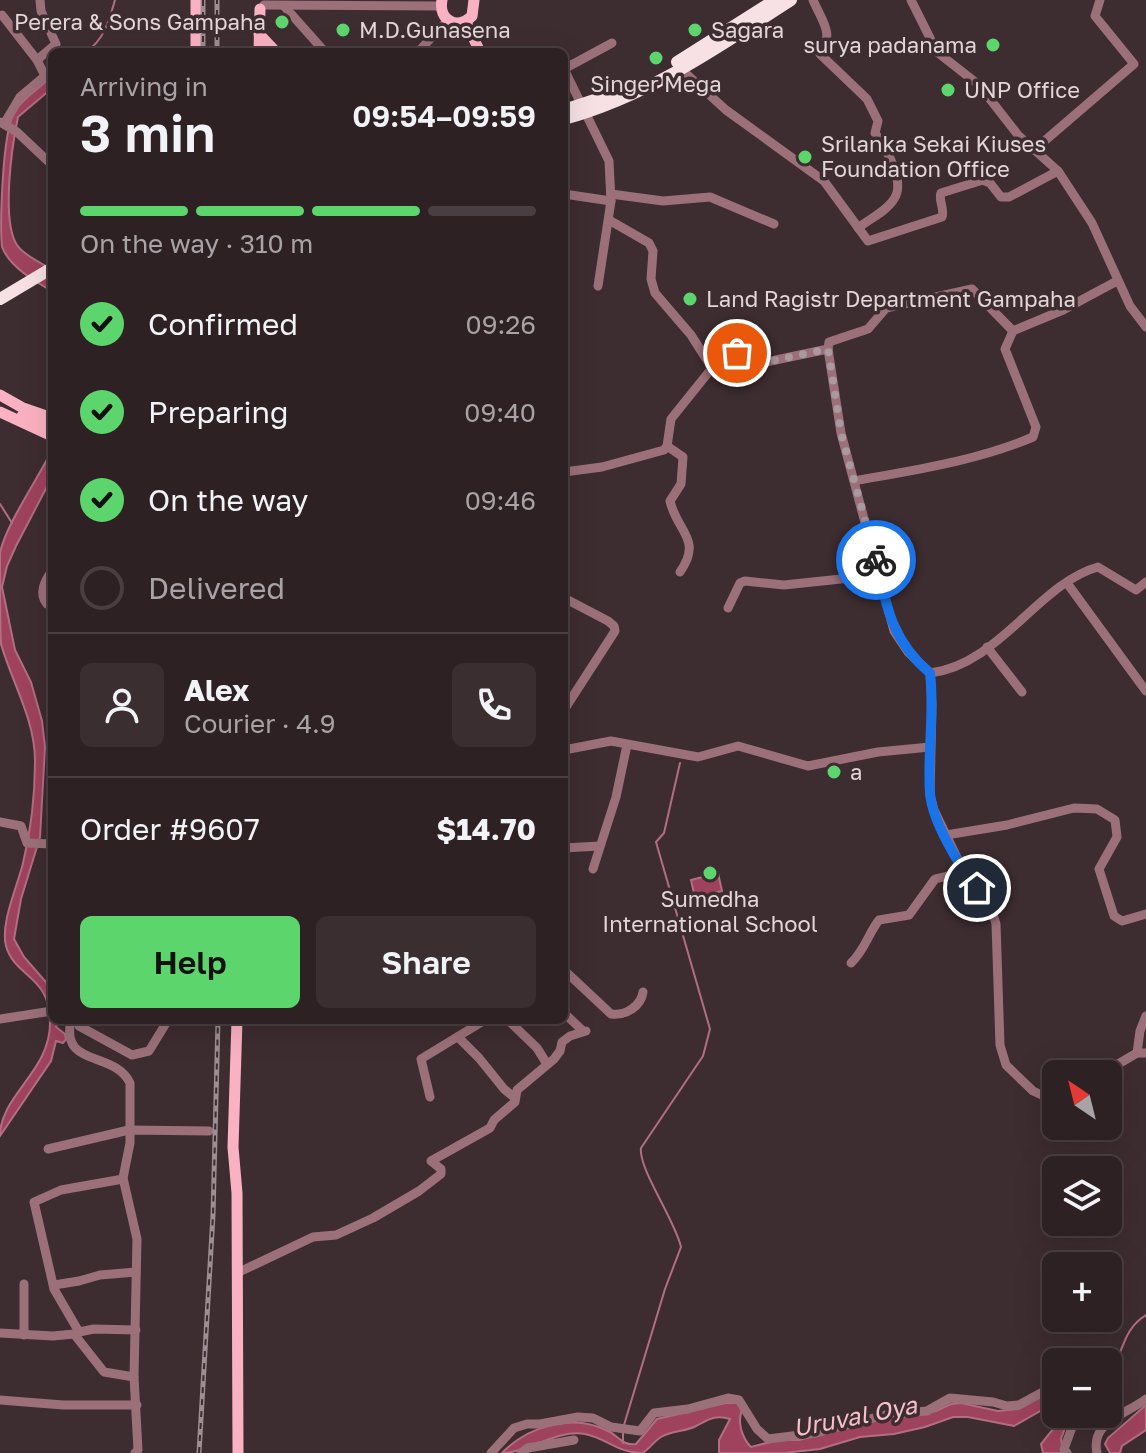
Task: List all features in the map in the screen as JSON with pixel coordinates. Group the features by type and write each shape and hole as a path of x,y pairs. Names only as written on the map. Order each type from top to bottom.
{"highway":[{"path":"679,65 775,0"},
{"path":"568,110 624,99 791,0"},
{"path":"568,117 583,109"},
{"path":"0,299 48,271"}],"main road":[{"path":"196,0 196,48"},
{"path":"442,3 442,13 448,20 457,23 466,22 472,16 476,2"},
{"path":"259,48 262,4"},
{"path":"466,22 478,48"},
{"path":"259,34 272,48"},
{"path":"0,394 48,410"},
{"path":"0,394 30,415 48,417"},
{"path":"0,405 48,424"},
{"path":"0,412 48,434"},
{"path":"237,1024 233,1147 237,1193 238,1453"}],"street":[{"path":"40,0 41,11 56,44 51,48"},
{"path":"813,0 829,37 820,54 867,99 878,121 875,133 897,176 897,195 892,203 858,228"},
{"path":"911,0 937,52 979,85 1018,135 1058,171 1092,223 1117,281 1146,327"},
{"path":"1034,150 1134,64 1095,16 1100,0"},
{"path":"262,4 442,3"},
{"path":"284,6 321,48"},
{"path":"2,15 37,60 45,76 20,97 4,124 48,161"},
{"path":"422,48 448,20"},
{"path":"568,67 612,43"},
{"path":"37,60 48,51"},
{"path":"679,65 726,110 824,181 868,241 942,217 941,193 983,180 990,183 1001,197 1009,197 1058,171"},
{"path":"568,77 609,161 611,198 598,286"},
{"path":"568,194 663,201 710,197 774,224"},
{"path":"609,220 649,243 653,251 651,279 655,293 691,335 712,368"},
{"path":"854,481 942,464 1011,447 1033,437 1036,427 1005,349 1013,331 1063,310 1117,281"},
{"path":"1013,331 972,289 886,308 868,329 829,342 828,349 841,433 894,631 908,652 930,673 930,795 934,810 964,872 990,904 996,924 1000,1045 1006,1065 1033,1091 1042,1095"},
{"path":"568,471 602,467 664,450 671,419 712,368 745,350 761,363 828,349"},
{"path":"667,446 683,457 681,484 670,501 690,540 690,549 680,572"},
{"path":"930,673 944,671 987,647 1086,570 1098,567 1136,590 1146,582"},
{"path":"728,608 740,583 745,581 784,585 879,575"},
{"path":"48,578 43,599 48,602"},
{"path":"1067,583 1146,691"},
{"path":"568,600 608,621 615,631 568,704"},
{"path":"987,647 1022,692"},
{"path":"568,749 611,741 698,757 738,746 808,766 878,752 930,747"},
{"path":"593,869 616,797 627,745"},
{"path":"946,835 1007,825 1074,808 1097,809 1115,820 1117,837 1099,869 1114,916 1122,921 1146,914"},
{"path":"0,822 21,826 27,843 48,844"},
{"path":"568,848 599,846"},
{"path":"851,963 860,954 871,929 879,920 909,915 935,879 964,872"},
{"path":"568,974 611,1014 620,1016 628,1012 642,999 643,992"},
{"path":"0,1019 48,1011"},
{"path":"1122,1063 1142,1053 1140,1031 1146,1016"},
{"path":"237,1273 313,1237 336,1235 351,1228 419,1191 441,1174 441,1169 431,1161 490,1128 494,1120 515,1102 517,1090 558,1054 562,1042 584,1031 568,1017"},
{"path":"70,1024 68,1034 72,1045 85,1056 118,1069 130,1083 130,1143 123,1179 137,1239 134,1377 138,1450 135,1453"},
{"path":"79,1024 86,1032 132,1055 149,1051 166,1024"},
{"path":"430,1097 419,1061 479,1024"},
{"path":"512,1024 537,1048 547,1064"},
{"path":"458,1037 515,1098"},
{"path":"48,1149 129,1130 209,1131"},
{"path":"123,1179 61,1190 34,1202 54,1285 81,1333 94,1329 136,1330"},
{"path":"54,1285 100,1275 136,1272"},
{"path":"24,1284 24,1335"},
{"path":"0,1333 74,1334 104,1372 113,1376 134,1377"},
{"path":"491,1453 514,1428 527,1424 578,1417 593,1418 624,1430 640,1431 654,1413 688,1409 728,1398 739,1400 757,1429 768,1439 816,1433 885,1415 927,1411 950,1398 1019,1405 1032,1400 1042,1391"},
{"path":"1097,1453 1095,1438 1103,1425 1146,1399"},
{"path":"0,1400 63,1405 137,1405"},
{"path":"1067,1453 1064,1449 1072,1428"},
{"path":"521,1453 528,1448 574,1440"}],"shaded area":[{"path":"48,78 48,92 18,117 9,201 12,234 24,253 48,268 48,289 23,273 6,254 2,247 1,220 4,159 10,124 18,107"},
{"path":"48,457 48,485 7,566 2,587 15,650 31,682 42,721 45,747 40,837 21,899 14,939 24,957 48,984 48,1007 38,986 10,957 5,937 7,915 28,838 35,761 27,716 1,644 0,553 15,516"},
{"path":"718,873 722,891 695,898 691,880"},
{"path":"50,1024 57,1024 56,1027 65,1034 66,1039 63,1043 56,1041 51,1061 0,1136 8,1108 35,1069 48,1039"},
{"path":"1041,1396 1042,1410 1014,1426 953,1417 894,1434 860,1437 820,1449 784,1453 719,1453 719,1440 730,1419 720,1417 665,1435 642,1453 626,1451 592,1436 574,1433 502,1453 538,1429 566,1423 594,1426 624,1442 636,1444 657,1419 726,1403 737,1403 742,1410 741,1430 751,1447 778,1440 799,1440 882,1418 936,1411 951,1404 961,1403 998,1411 1018,1409"},
{"path":"1146,1405 1146,1430 1122,1446 1120,1453 1110,1453 1105,1444"},
{"path":"1054,1428 1065,1428 1061,1439 1063,1453 1043,1453 1041,1444"}],"waterway":[{"path":"91,48 102,36 115,0"},
{"path":"0,504 12,523"},
{"path":"624,1425 665,1289 681,1247 645,1168 641,1148 703,1056 710,1029 656,842 664,833 680,763"},
{"path":"1122,1348 1133,1326 1146,1315"},
{"path":"623,1431 623,1443"}],"railway":[{"path":"203,0 203,48"},
{"path":"217,0 217,48"},
{"path":"199,1453 213,1215 218,1024"}],"way so far":[{"path":"737,353 745,350 761,363 828,349 841,433 876,560"}],"place":[{"name":"Perera & Sons Gampaha","path":"282,22"},
{"name":"M.D.Gunasena","path":"343,30"},
{"name":"Sagara","path":"695,30"},
{"name":"surya padanama","path":"993,45"},
{"name":"Singer Mega","path":"656,58"},
{"name":"UNP Office","path":"948,90"},
{"name":"Srilanka Sekai Kiuses Foundation Office","path":"805,157"},
{"name":"Land Ragistr Department Gampaha","path":"690,299"},
{"name":"a","path":"834,772"},
{"name":"Sumedha International School","path":"710,873"}],"route":[{"path":"876,560 894,631 908,652 930,673 930,795 964,872 977,888"}],"water label":[{"name":"Uruval Oya","path":"855,1417"}]}
